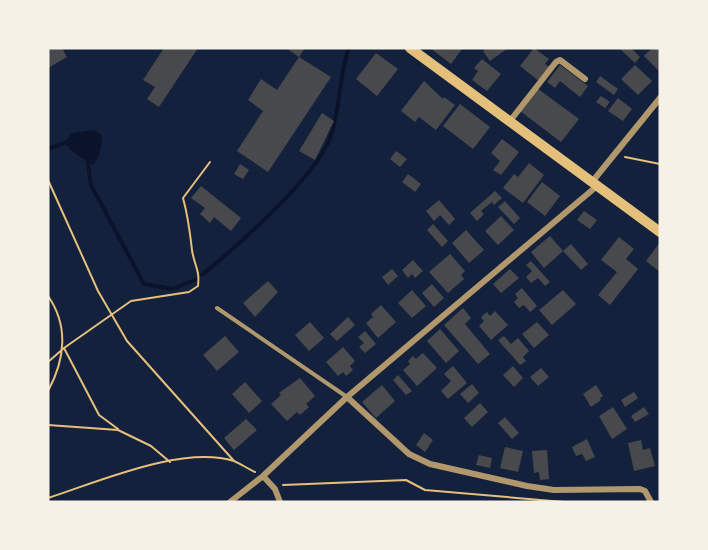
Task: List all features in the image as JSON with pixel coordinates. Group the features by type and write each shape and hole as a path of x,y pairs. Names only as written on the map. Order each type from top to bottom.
{"main road":[{"path":"410,48 660,232"}],"street":[{"path":"510,121 556,62 560,60 585,79"},
{"path":"230,502 263,476 347,397 594,184 613,155 660,98"},
{"path":"347,397 410,454 430,464 545,489 640,489 645,491 651,502"},
{"path":"263,476 280,502"}],"lane":[{"path":"217,308 347,397"}],"path":[{"path":"613,155 660,165"},
{"path":"48,362 110,314 131,302 189,292 198,286 200,271 192,252 191,233 183,198 210,162"},
{"path":"48,180 110,314 127,341 234,461 263,476"},
{"path":"48,296 59,314 64,348 99,415 118,430 151,446 170,462"},
{"path":"48,391 56,376 64,348"},
{"path":"48,425 118,430"},
{"path":"48,498 149,465 194,459 234,461"},
{"path":"271,485 406,480 425,490 564,502"}],"water":[{"path":"94,130 102,135 102,138 99,155 93,165 65,143 71,133"}],"building":[{"path":"48,48 62,48 67,57 48,68"},
{"path":"164,48 198,48 159,107 147,99 155,87 143,80"},
{"path":"286,48 305,48 299,57"},
{"path":"430,48 460,48 462,49 451,64"},
{"path":"487,48 508,48 490,61 483,51"},
{"path":"534,48 549,59 545,64 550,67 539,81 520,66"},
{"path":"619,48 631,48 640,57 635,63"},
{"path":"652,48 660,48 660,72 644,56"},
{"path":"376,53 398,69 377,96 356,79"},
{"path":"299,57 331,77 268,172 237,151 263,111 248,100 261,79 277,90"},
{"path":"482,59 501,74 487,91 472,80 478,71 474,68"},
{"path":"560,65 588,86 580,97 560,81 555,88 547,82"},
{"path":"635,65 652,81 638,95 621,79"},
{"path":"600,76 618,89 614,95 596,82"},
{"path":"424,81 443,99 444,97 455,105 436,130 419,117 415,122 401,111"},
{"path":"537,88 579,119 561,142 520,111"},
{"path":"601,96 610,102 605,108 596,102"},
{"path":"618,98 632,109 623,121 608,111"},
{"path":"460,104 490,127 473,149 443,126"},
{"path":"322,113 334,121 315,160 299,151"},
{"path":"502,139 519,152 501,175 493,170 500,161 491,153"},
{"path":"396,151 407,159 400,167 390,159"},
{"path":"529,163 544,175 523,203 503,188 514,174 518,177"},
{"path":"240,164 249,170 243,179 234,174"},
{"path":"408,174 421,184 415,192 402,182"},
{"path":"542,182 560,196 545,216 527,202"},
{"path":"201,186 241,218 231,231 214,217 210,223 200,214 205,208 191,198"},
{"path":"495,191 502,198 494,205 492,202 481,211 484,214 477,221 470,213"},
{"path":"439,200 455,219 449,225 440,215 434,221 426,211"},
{"path":"505,201 520,218 514,224 498,207"},
{"path":"584,211 597,220 590,229 577,220"},
{"path":"501,216 514,230 498,245 485,231"},
{"path":"433,224 448,241 442,247 427,230"},
{"path":"466,230 484,250 469,263 452,243"},
{"path":"550,236 563,251 544,268 531,252"},
{"path":"619,237 634,249 626,259 638,269 610,305 598,295 617,272 601,260"},
{"path":"660,242 660,272 646,261"},
{"path":"571,244 588,264 581,270 563,251"},
{"path":"450,254 465,271 461,275 464,279 448,293 429,272"},
{"path":"413,260 423,271 415,278 412,274 408,278 402,270"},
{"path":"531,261 550,282 545,286 538,278 531,283 526,277 532,271 526,265"},
{"path":"392,269 398,276 388,285 382,277"},
{"path":"510,269 519,278 501,293 493,284"},
{"path":"268,281 278,292 255,317 243,303"},
{"path":"432,284 444,298 434,307 422,293"},
{"path":"522,288 537,306 530,312 524,305 519,308 514,302 518,298 515,294"},
{"path":"412,290 426,306 412,318 398,303"},
{"path":"563,290 576,304 552,325 539,310"},
{"path":"381,305 396,322 378,338 366,323 373,317 371,314"},
{"path":"463,308 471,318 465,324 490,354 478,364 444,325"},
{"path":"495,311 508,325 491,340 479,326 484,321 481,317 487,312 490,316"},
{"path":"348,317 355,325 337,341 330,334"},
{"path":"310,322 324,338 309,351 295,335"},
{"path":"537,322 549,335 534,348 522,334"},
{"path":"440,329 459,351 446,363 427,341"},
{"path":"365,331 376,344 365,353 359,347 364,343 358,337"},
{"path":"225,336 239,352 217,371 203,355"},
{"path":"504,336 511,344 518,338 529,351 523,357 526,361 520,365 498,340"},
{"path":"343,347 355,361 350,366 353,370 346,376 343,372 338,376 326,362"},
{"path":"423,353 437,368 417,386 403,370 410,364 408,361 413,356 416,359"},
{"path":"453,366 467,383 448,399 441,391 451,381 444,374"},
{"path":"513,366 523,378 514,387 503,375"},
{"path":"541,368 549,377 538,386 530,377"},
{"path":"398,375 412,391 406,395 393,380"},
{"path":"300,378 315,396 306,404 309,407 300,415 297,412 287,421 271,404 281,395 279,393"},
{"path":"245,382 262,401 249,413 232,394"},
{"path":"472,384 479,393 468,403 460,394"},
{"path":"382,385 395,401 376,418 362,402"},
{"path":"596,385 603,396 591,407 583,394"},
{"path":"634,392 638,398 625,407 621,400"},
{"path":"480,403 488,412 472,427 464,418"},
{"path":"613,407 627,429 612,439 599,416"},
{"path":"644,407 649,414 635,422 631,416"},
{"path":"505,417 519,433 512,439 498,423"},
{"path":"246,419 257,430 234,450 224,438"},
{"path":"424,433 433,440 425,452 416,445"},
{"path":"587,439 595,457 586,461 582,454 576,456 572,447"},
{"path":"641,440 643,450 650,448 655,466 634,471 628,443"},
{"path":"505,447 523,451 518,472 500,468"},
{"path":"547,450 549,479 540,480 539,472 534,473 532,451"},
{"path":"479,455 492,458 490,468 476,465"}],"waterway":[{"path":"202,275 292,192 321,154 334,127 345,59 349,48"},
{"path":"48,149 67,142"},
{"path":"87,158 91,185 144,284 173,289 197,279"}]}
